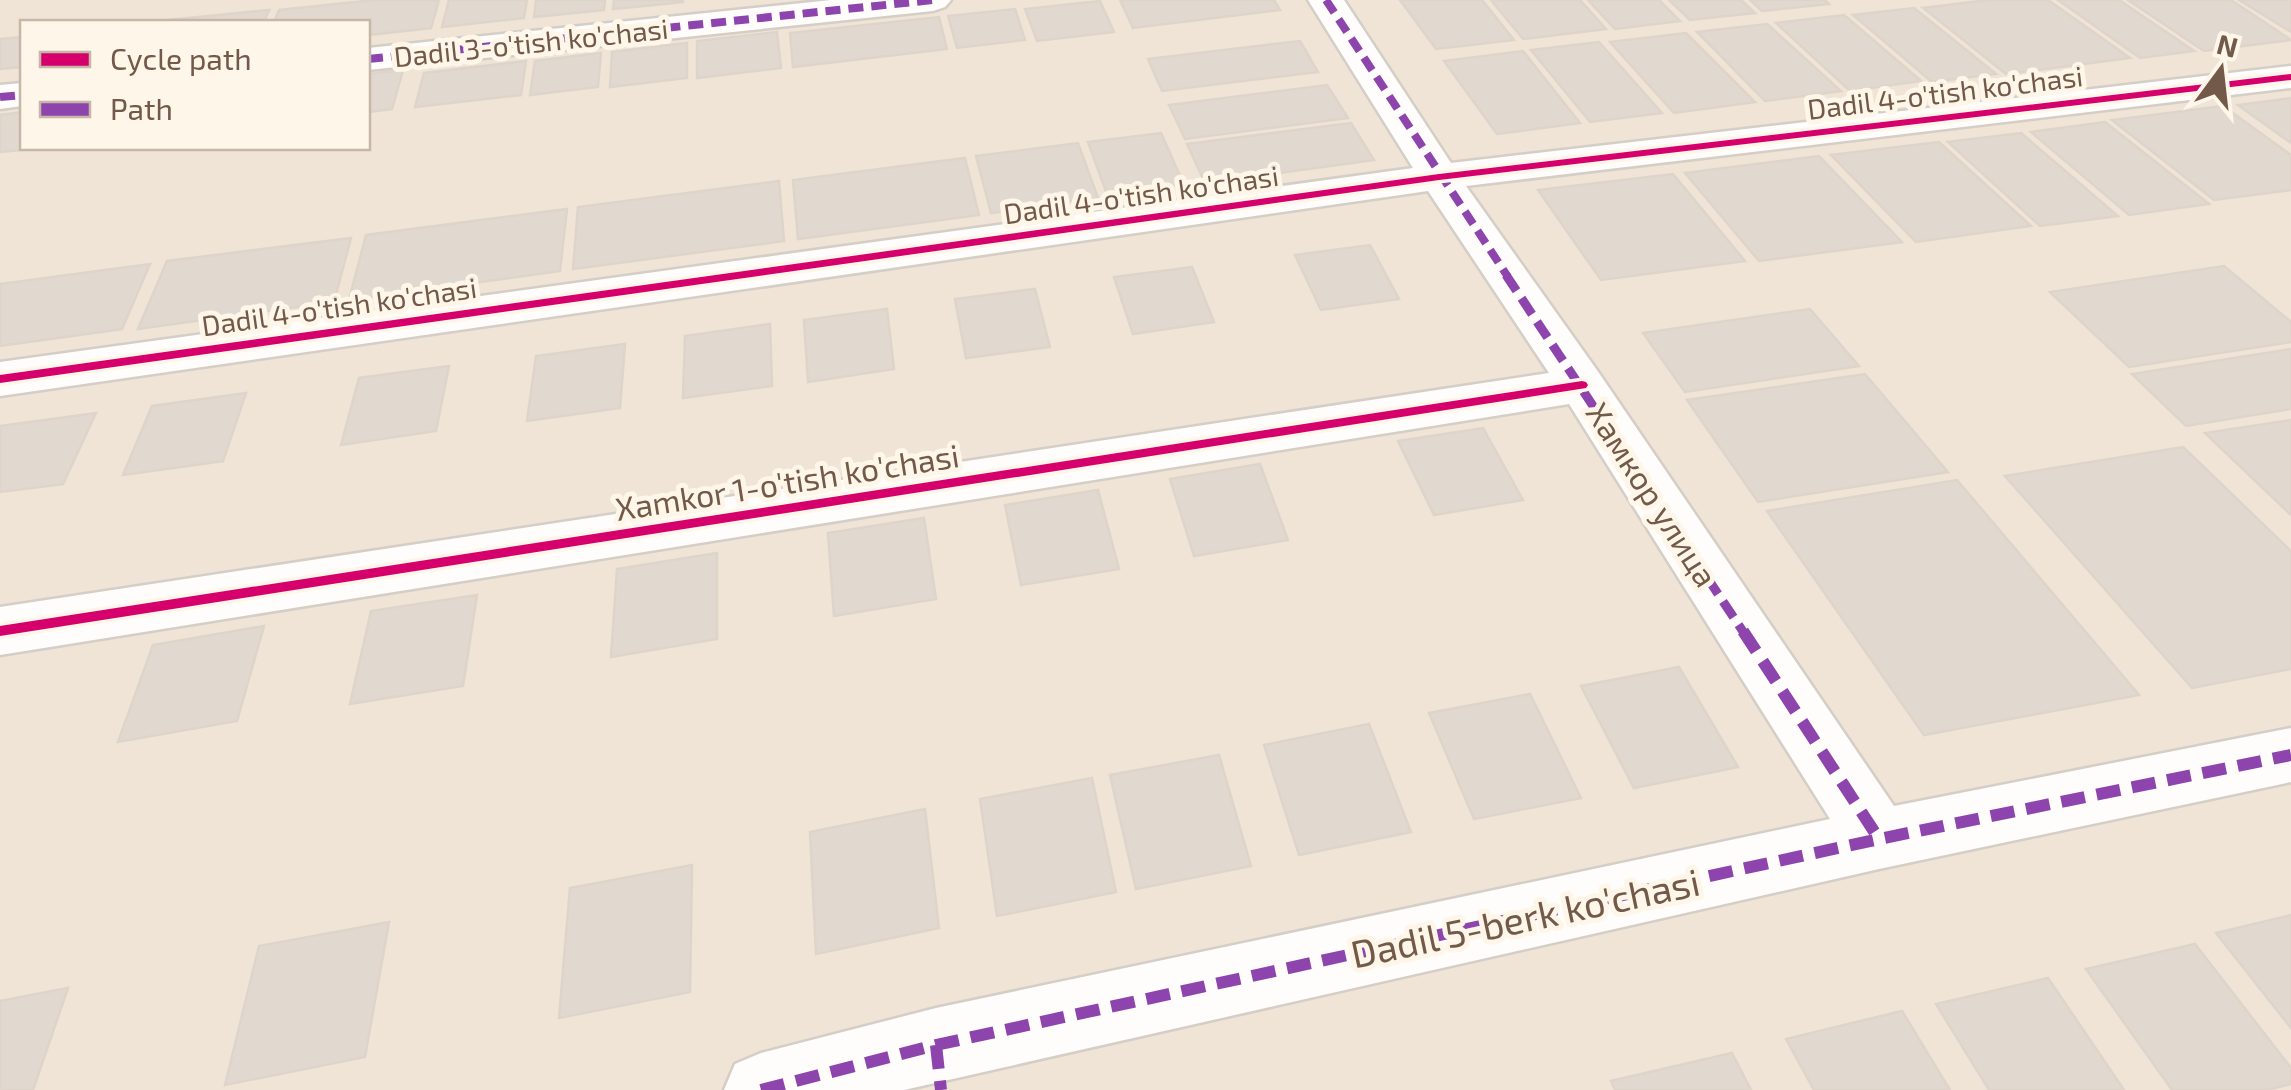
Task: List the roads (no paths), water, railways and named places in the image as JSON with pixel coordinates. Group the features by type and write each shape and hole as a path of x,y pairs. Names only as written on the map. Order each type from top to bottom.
{"street":[{"name":"Dadil 3-o'tish ko'chasi","path":"370,59 932,0"},
{"name":"Хамкор улица","path":"1326,0 1439,178 1582,386 1879,839"},
{"name":"Dadil 4-o'tish ko'chasi","path":"0,379 1439,178 2291,77"},
{"name":"Xamkor 1-o'tish ko'chasi","path":"0,630 1582,386"},
{"name":"Dadil 5-berk ko'chasi","path":"761,1090 938,1068 1879,839 2291,755"}]}
